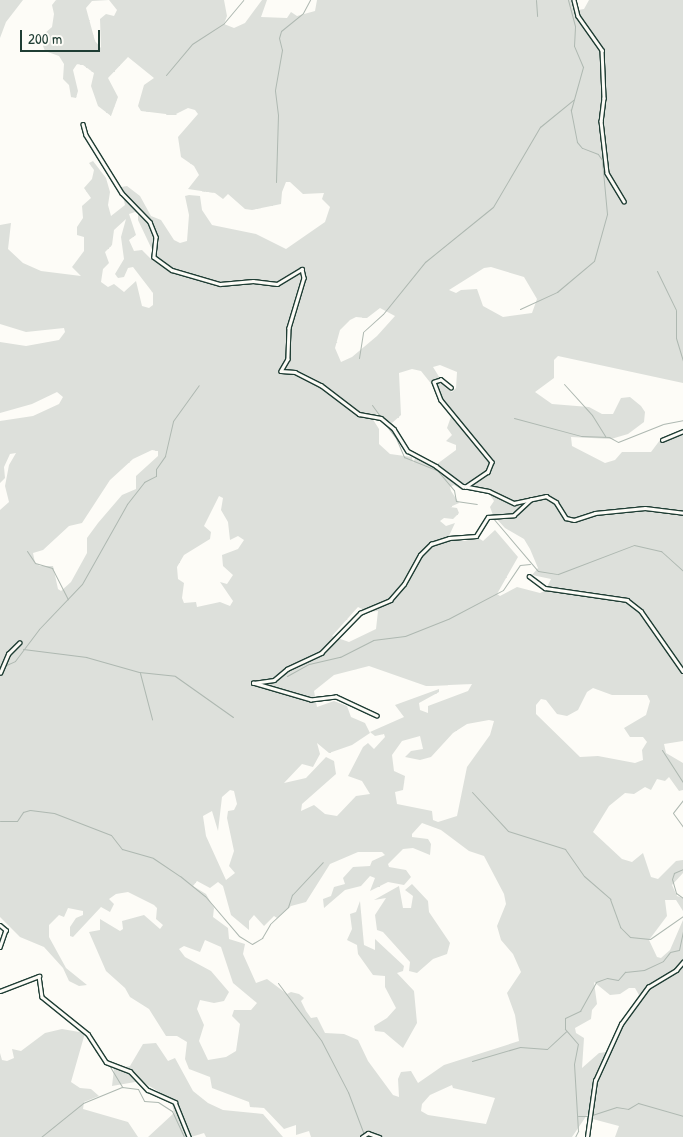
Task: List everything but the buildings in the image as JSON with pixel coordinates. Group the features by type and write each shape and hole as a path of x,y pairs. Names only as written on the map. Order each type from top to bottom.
{"street":[{"path":"574,0 578,16 602,50 604,98 601,121 607,173 624,201"},
{"path":"83,124 86,135 127,199 150,222 156,240 154,257 177,273 220,284 252,281 283,282 302,269 304,278 290,328 288,359 281,371 295,372 321,385 359,414 382,418 394,430 408,452 436,466 452,481 466,487 489,491 512,502 548,497 566,518 574,520 595,514 645,508 683,513"},
{"path":"451,388 442,380 434,382 441,400 492,462 488,472 466,487"},
{"path":"662,440 683,431"},
{"path":"377,716 336,697 311,700 253,684 274,680 286,668 321,653 360,613 390,600 404,584 420,555 431,544 449,538 476,536 488,517 514,515 532,498"},
{"path":"529,576 544,588 623,598 641,611 683,671"},
{"path":"0,673 8,654 19,643"},
{"path":"0,925 6,930 0,947"},
{"path":"587,1137 595,1081 621,1024 648,987 676,970 683,962"},
{"path":"0,991 38,975 42,997 88,1034 106,1062 130,1071 148,1090 175,1102 189,1137"},
{"path":"362,1137 368,1133 379,1137"}],"shaded area":[{"path":"0,0 23,0 6,22 0,38"},
{"path":"56,0 109,0 224,0 227,16 224,24 234,28 245,23 262,0 267,0 261,17 287,18 291,12 297,16 315,11 317,0 571,0 578,10 584,9 589,0 683,0 683,383 558,356 554,360 554,378 535,392 552,404 589,407 602,414 613,414 621,398 630,397 641,406 645,412 644,422 628,434 611,439 571,437 572,446 605,463 615,460 622,452 651,452 660,440 680,435 683,430 683,741 664,744 666,753 683,763 683,790 679,791 669,777 665,781 657,779 651,790 645,787 634,794 625,793 609,806 593,832 622,859 632,862 643,853 651,877 658,879 676,861 683,860 683,873 672,885 677,896 683,898 683,911 676,900 665,900 667,916 649,940 657,957 661,958 670,950 683,920 683,1137 615,1137 619,1126 589,1118 587,1115 572,1137 311,1137 309,1131 296,1135 296,1125 284,1129 264,1108 250,1107 249,1102 212,1088 210,1077 189,1069 185,1059 187,1042 177,1036 166,1036 149,1009 130,997 125,988 106,971 89,932 100,930 100,919 120,931 123,929 122,921 144,915 160,929 163,925 156,919 157,908 154,905 128,892 116,894 109,899 114,904 110,912 101,907 73,937 70,936 70,927 76,918 83,915 83,911 68,908 64,917 59,915 49,925 49,937 66,968 87,985 79,986 69,981 63,968 44,947 20,937 0,917 0,510 9,502 5,486 9,465 16,453 10,454 4,467 5,478 0,483 0,421 33,416 59,404 63,397 57,392 32,404 0,413 0,342 26,346 59,340 65,332 64,328 26,332 0,324 0,225 11,223 8,249 23,263 41,271 81,276 72,267 84,251 84,237 77,235 77,227 83,218 82,206 91,198 84,188 92,179 94,170 89,163 93,161 106,178 110,192 108,205 111,216 125,205 121,187 127,186 140,196 151,216 161,220 174,240 180,243 187,241 189,215 185,196 189,195 200,196 202,210 212,225 256,234 286,249 325,222 330,207 322,199 324,193 303,194 290,182 286,182 282,192 281,204 252,210 245,209 228,194 223,199 215,193 188,189 199,175 194,166 181,157 178,137 198,114 195,110 188,108 174,115 141,111 138,106 144,85 154,78 128,57 108,78 118,97 111,116 98,106 91,86 94,73 83,65 77,64 73,70 78,91 76,98 71,97 69,85 63,79 64,64 59,56 45,51 43,46 44,34 52,27 54,14 52,5","holes":["109,0 117,10 114,16 106,14 100,19 101,48 95,41 86,8 92,1","135,212 138,213 138,220 156,258 151,259 142,250 134,251 129,240 136,235 129,214","126,219 121,237 124,259 115,274 118,278 124,277 128,268 133,267 153,293 153,305 149,308 142,306 136,281 124,292 114,284 108,287 101,282 103,269 109,263 105,252 112,245 114,230","491,267 524,277 537,299 532,313 503,317 483,306 477,289 461,290 456,293 449,290 484,268","380,308 395,316 377,336 352,357 341,362 335,348 340,330 356,317 367,318","440,365 457,372 456,388 452,392 446,388 433,367","412,369 421,371 453,411 447,428 452,435 446,441 456,445 456,450 437,464 416,456 413,463 412,457 390,454 379,444 379,429 372,418 377,414 392,423 401,415 399,373","152,450 158,451 158,456 136,476 136,489 122,495 87,538 87,553 71,582 61,591 58,589 53,566 40,566 35,563 33,553 43,550 69,526 82,523 110,480 133,459","454,485 462,490 484,491 490,495 494,501 490,507 493,515 505,528 524,539 530,549 538,568 532,575 551,579 545,591 540,593 517,587 500,596 497,594 518,557 495,530 483,541 477,537 465,541 448,538 455,523 446,526 440,521 444,518 453,519 459,513 457,508 450,507 459,503 451,491 450,487","219,496 223,498 221,510 228,522 230,540 238,536 244,540 238,549 222,555 223,566 233,575 227,584 220,582 233,601 230,606 220,602 197,607 196,602 184,603 182,598 184,583 178,579 177,567 184,555 210,539 211,532 204,526","358,607 368,612 378,611 376,629 349,642 332,636","369,666 426,686 472,684 468,691 428,706 428,713 420,710 419,703 439,692 439,689 395,705 404,717 370,732 375,736 384,734 385,737 374,749 368,743 363,747 348,776 362,781 370,794 356,796 337,816 325,814 314,805 301,811 302,804 336,774 334,761 326,757 306,778 284,783 302,764 313,767 320,754 317,743 329,753 352,745 370,733 365,723 351,717 347,706 334,701 317,707 314,691 334,675","593,688 612,695 647,695 650,701 646,715 624,728 630,737 643,737 647,742 642,750 643,760 635,763 598,756 580,757 536,714 536,705 541,699 546,700 557,714 567,716 578,710 587,692","489,720 494,721 490,735 467,767 457,816 438,822 433,820 432,811 397,804 395,792 403,790 405,776 394,771 392,755 402,741 420,736 423,749 411,751 405,757 420,760 431,757 453,733 467,724","230,790 234,791 237,804 234,810 228,811 227,818 234,851 229,866 235,873 226,880 206,836 203,816 212,811 218,831 222,797","422,823 441,830 469,851 484,856 504,894 506,904 497,926 501,940 513,954 521,972 507,993 515,1015 519,1041 444,1065 418,1083 411,1071 401,1072 398,1079 399,1097 393,1095 368,1061 358,1040 344,1034 325,1033 317,1017 311,1018 306,1011 301,1001 304,998 299,994 291,992 287,994 267,979 256,983 243,954 245,944 229,939 228,928 213,917 214,908 206,894 193,886 197,881 210,888 218,882 223,886 231,915 249,930 249,921 254,915 264,926 274,916 277,918 291,906 306,902 330,864 358,852 382,852 385,855 372,861 370,866 353,867 343,878 345,884 334,887 331,896 323,899 324,908 345,890 361,886 370,876 375,878 370,891 388,882 404,885 411,877 406,870 389,867 388,864 403,849 413,848 430,855 431,844 428,839 412,837 412,834","205,940 221,947 233,983 257,1003 251,1010 234,1010 232,1016 240,1024 236,1051 226,1057 208,1060 199,1041 204,1025 197,1009 200,1000 214,1003 224,1001 229,992 211,971 185,957 179,949 184,946 200,952","594,982 610,995 620,994 629,988 635,988 639,995 619,1024 607,1052 599,1053 582,1068 584,1038 576,1033 575,1028 591,1019 592,1010 597,1004","452,1085 453,1088 495,1098 486,1124 428,1115 421,1111 422,1104 430,1095"]},
{"path":"412,884 428,901 429,912 450,943 447,954 433,959 417,973 409,971 410,962 383,932 377,930 375,915 386,898 374,900 399,886 403,908 411,908 413,896 405,890"},
{"path":"360,901 364,945 375,950 375,939 404,966 403,971 397,973 414,991 417,1023 403,1048 384,1032 375,1031 374,1026 387,1018 396,1008 385,987 385,976 373,975 358,954 357,945 347,940 352,929 350,914 356,912"},
{"path":"62,1029 85,1033 71,1082 80,1088 91,1089 99,1096 84,1102 83,1109 128,1122 138,1137 0,1137 0,1053 2,1060 7,1061 14,1058 12,1049 21,1051 45,1033"},
{"path":"156,1043 168,1061 175,1058 193,1091 208,1103 223,1110 263,1114 283,1137 206,1137 204,1133 191,1137 148,1137 174,1113 171,1099 141,1081 112,1086 114,1069 130,1066 143,1044"}],"waterway":[{"path":"166,75 192,44 224,23 243,0"},
{"path":"276,182 278,115 275,90 282,50 279,38 281,31 303,13 310,0"},
{"path":"536,0 537,16"},
{"path":"520,309 557,292 594,261 607,214 602,160 598,154 582,148 577,142 571,110 583,67 574,46 575,26 568,0"},
{"path":"359,358 363,332 383,314 425,262 493,207 540,127 573,100"},
{"path":"657,271 676,310 676,338 683,361"},
{"path":"564,384 592,415 605,436"},
{"path":"4,666 15,661 39,629 82,584 127,504 144,482 156,476 156,469 165,456 173,421 199,385"},
{"path":"372,405 380,416"},
{"path":"514,418 581,436 609,437 618,442 663,424 683,420"},
{"path":"382,420 396,438 404,457 437,470 454,490 456,501 477,504"},
{"path":"492,517 538,571 558,574 634,545 661,551 683,571"},
{"path":"27,551 35,563 52,568 68,599"},
{"path":"287,676 309,664 340,657 373,640 405,636 448,619 503,590 520,565 530,564"},
{"path":"23,649 86,657 139,672 175,676 233,717"},
{"path":"140,673 152,719"},
{"path":"662,750 683,782"},
{"path":"472,792 508,831 565,849 584,876 610,899 620,927 630,937 650,939 683,916"},
{"path":"683,800 673,813 683,827"},
{"path":"0,821 17,821 23,812 30,810 54,813 111,835 122,849 153,858 180,876 205,896 239,936 252,944 262,938 270,924 288,907 292,895 323,862"},
{"path":"683,869 674,873 672,879 676,893 683,898"},
{"path":"575,1137 578,1131 574,1064 578,1044 565,1029 565,1018 580,1011 596,982 607,978 618,980 625,972 644,970 663,961 670,952 679,950 683,931"},
{"path":"278,983 321,1040 348,1092 363,1132"},
{"path":"472,1061 520,1047 547,1049 566,1031"},
{"path":"95,1050 104,1061"},
{"path":"109,1065 122,1087"},
{"path":"41,1137 83,1103 122,1087 138,1089 144,1101 158,1102 172,1111 184,1137"},
{"path":"592,1115 616,1107 628,1109 638,1103 683,1116"},
{"path":"578,1116 587,1116"}]}
